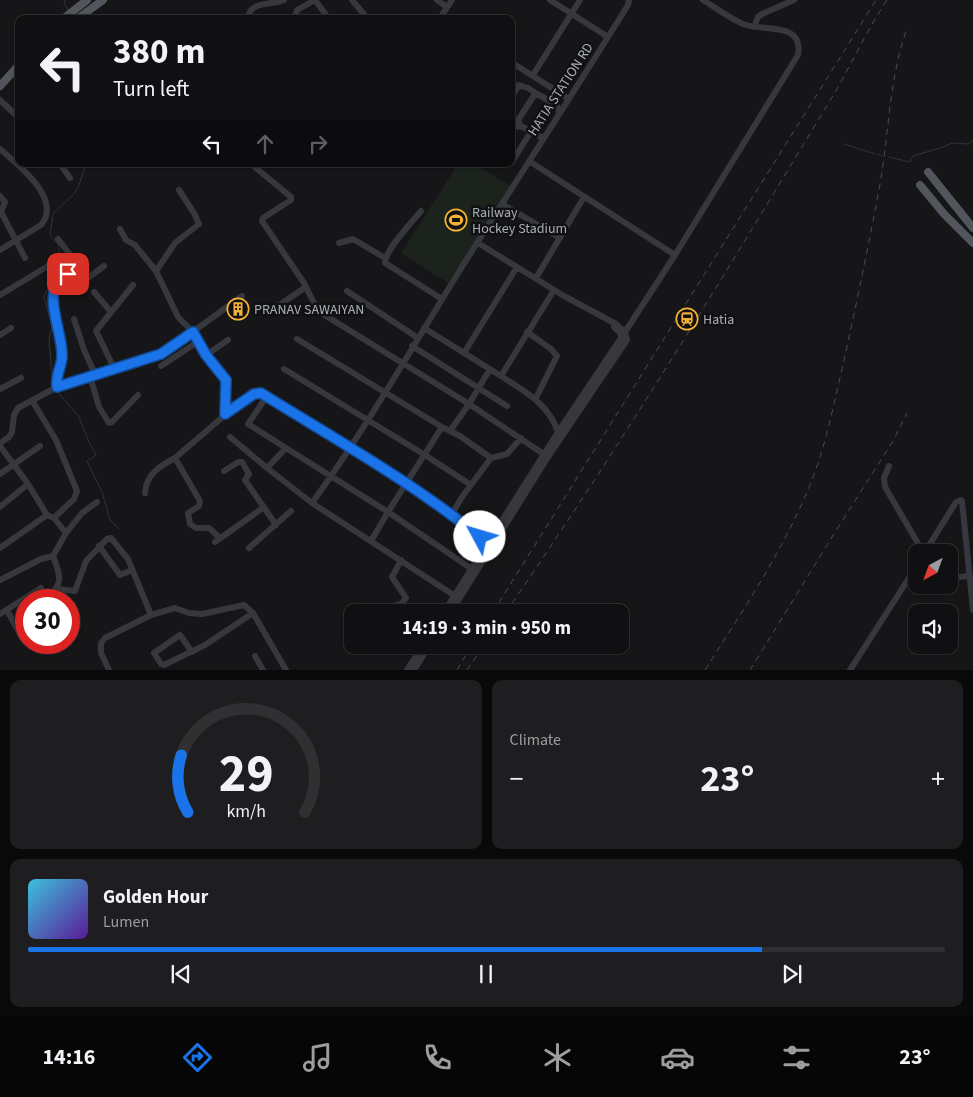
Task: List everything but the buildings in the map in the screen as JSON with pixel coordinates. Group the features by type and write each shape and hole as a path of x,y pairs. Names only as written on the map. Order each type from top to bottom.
{"main road":[{"path":"68,15 87,0"},
{"path":"84,15 103,0"},
{"path":"0,86 15,69"},
{"path":"928,172 973,228"},
{"path":"920,185 944,214 973,244"}],"street":[{"path":"249,15 250,10 256,4 266,1 278,2 284,0"},
{"path":"297,15 297,10 315,0 326,15"},
{"path":"352,0 363,15"},
{"path":"437,0 447,7"},
{"path":"442,15 452,0"},
{"path":"533,75 580,0"},
{"name":"HATIA STATION RD","path":"312,503 331,477 385,392 412,346 628,5 629,0"},
{"path":"625,332 675,255 798,55 799,47 793,34 786,30 754,27 733,19 703,0"},
{"path":"754,27 758,17 777,3 794,0"},
{"path":"553,1 608,37"},
{"path":"78,7 81,15"},
{"path":"515,64 569,99"},
{"path":"515,92 519,85 528,88 556,105 560,113"},
{"path":"515,125 533,97 537,94"},
{"path":"0,100 15,114"},
{"path":"515,157 550,101"},
{"path":"515,127 532,131 541,137 542,140"},
{"path":"0,149 15,163"},
{"path":"529,161 675,255"},
{"path":"515,164 524,169"},
{"path":"0,250 41,224 46,219 48,212 47,201 41,191 20,167"},
{"path":"62,167 70,178"},
{"path":"255,167 291,197 291,200 263,218 262,221 306,287 318,311 469,404 546,456"},
{"path":"156,271 176,243 199,224 179,190"},
{"path":"0,196 5,202 1,212 25,258"},
{"path":"536,278 584,197"},
{"path":"502,204 560,238"},
{"path":"421,211 385,258 385,263 442,299"},
{"path":"120,229 126,240 136,245 156,271 178,317 193,332 206,355 226,380 225,414"},
{"path":"58,239 88,278 104,266"},
{"path":"339,243 353,239 385,258"},
{"path":"456,604 546,456 627,340 625,332 616,324 554,290 478,243"},
{"path":"0,295 48,266"},
{"path":"57,387 56,380 62,356 54,310 55,289 58,282 77,266"},
{"path":"464,353 517,267"},
{"path":"114,368 96,331 133,285"},
{"path":"272,310 306,287"},
{"path":"501,376 554,290"},
{"path":"94,292 111,312"},
{"path":"347,292 418,338"},
{"path":"66,533 50,517 0,445 12,432 15,412 57,387 161,354 242,296"},
{"path":"74,319 93,375 99,406 109,423 138,395"},
{"path":"546,456 558,432 621,338 618,330 606,320"},
{"path":"0,335 11,328"},
{"path":"424,328 536,398 555,424 558,432"},
{"path":"527,332 551,349 557,356 536,398"},
{"path":"297,339 450,431 491,458"},
{"path":"206,355 228,340"},
{"path":"162,366 199,341"},
{"path":"412,346 507,406"},
{"path":"284,369 471,485"},
{"path":"450,431 490,369"},
{"path":"1,388 21,378"},
{"path":"145,493 147,483 156,468 175,458 225,414 254,394 261,393 406,483 452,514 490,546"},
{"path":"266,396 248,424 388,512 472,569"},
{"path":"0,548 50,517 74,499 77,492 60,446 33,402"},
{"path":"371,541 442,427"},
{"path":"230,438 312,503 455,596"},
{"path":"452,514 491,458 507,454 521,438"},
{"path":"0,474 13,463 40,446"},
{"path":"267,468 286,448"},
{"path":"175,458 200,501 199,506 189,512 188,518 194,528 209,528 218,540 264,507"},
{"path":"224,471 241,461 248,469 249,474 245,480 276,525"},
{"path":"248,469 258,461"},
{"path":"889,466 884,478 885,487 919,544"},
{"path":"0,507 28,484"},
{"path":"929,544 958,501 961,500 973,610"},
{"path":"0,580 41,559 53,556 66,533 82,513 97,502"},
{"path":"249,548 292,511"},
{"path":"76,589 86,561 108,538 113,538 126,556 151,615"},
{"path":"99,546 120,575 132,570"},
{"path":"450,604 472,569 490,546"},
{"path":"53,556 59,574 57,589"},
{"path":"397,604 406,598 392,577 392,573 401,560"},
{"path":"958,577 969,576"},
{"path":"850,670 908,582"},
{"path":"0,614 41,588"},
{"path":"109,670 101,653 101,643 106,638 151,615 175,608 189,613 202,614 244,605 253,613 286,670"},
{"path":"7,610 15,625"},
{"path":"192,652 180,635 154,653 161,664 164,665 192,652 218,637 253,613"},
{"path":"407,670 417,654"},
{"path":"414,670 424,654"},
{"path":"255,656 263,670"}],"shaded area":[{"name":"Railway Hockey Stadium","path":"456,167 479,167 511,186 448,283 401,253"}],"waterway":[{"path":"65,0 64,3 68,10"},
{"path":"889,157 910,162 913,156 952,143 968,144 973,141"},
{"path":"844,144 875,154"},
{"path":"878,154 882,156"},
{"path":"53,385 49,340 52,326 44,297 52,283 59,251 59,246 50,235 53,214 78,188 85,167"},
{"path":"56,390 79,417 96,455 87,461 102,492 110,520 119,529"}],"railway":[{"path":"498,604 876,0"},
{"path":"511,604 674,356 834,94 887,0"},
{"path":"705,670 748,602 788,533 810,485 820,457 852,326 882,174 892,92 906,31"},
{"path":"750,670 893,441 907,413"},
{"path":"457,670 467,654"},
{"path":"467,670 478,654"}],"place":[{"name":"Railway Hockey Stadium","path":"456,220"},
{"name":"PRANAV SAWAIYAN","path":"238,309"},
{"name":"Hatia","path":"687,319"}],"route":[{"path":"68,274 58,282 55,289 54,310 62,353 56,380 57,387 161,354 193,332 206,355 225,376 227,386 225,414 254,394 261,393 406,483 452,514 480,537"}]}
